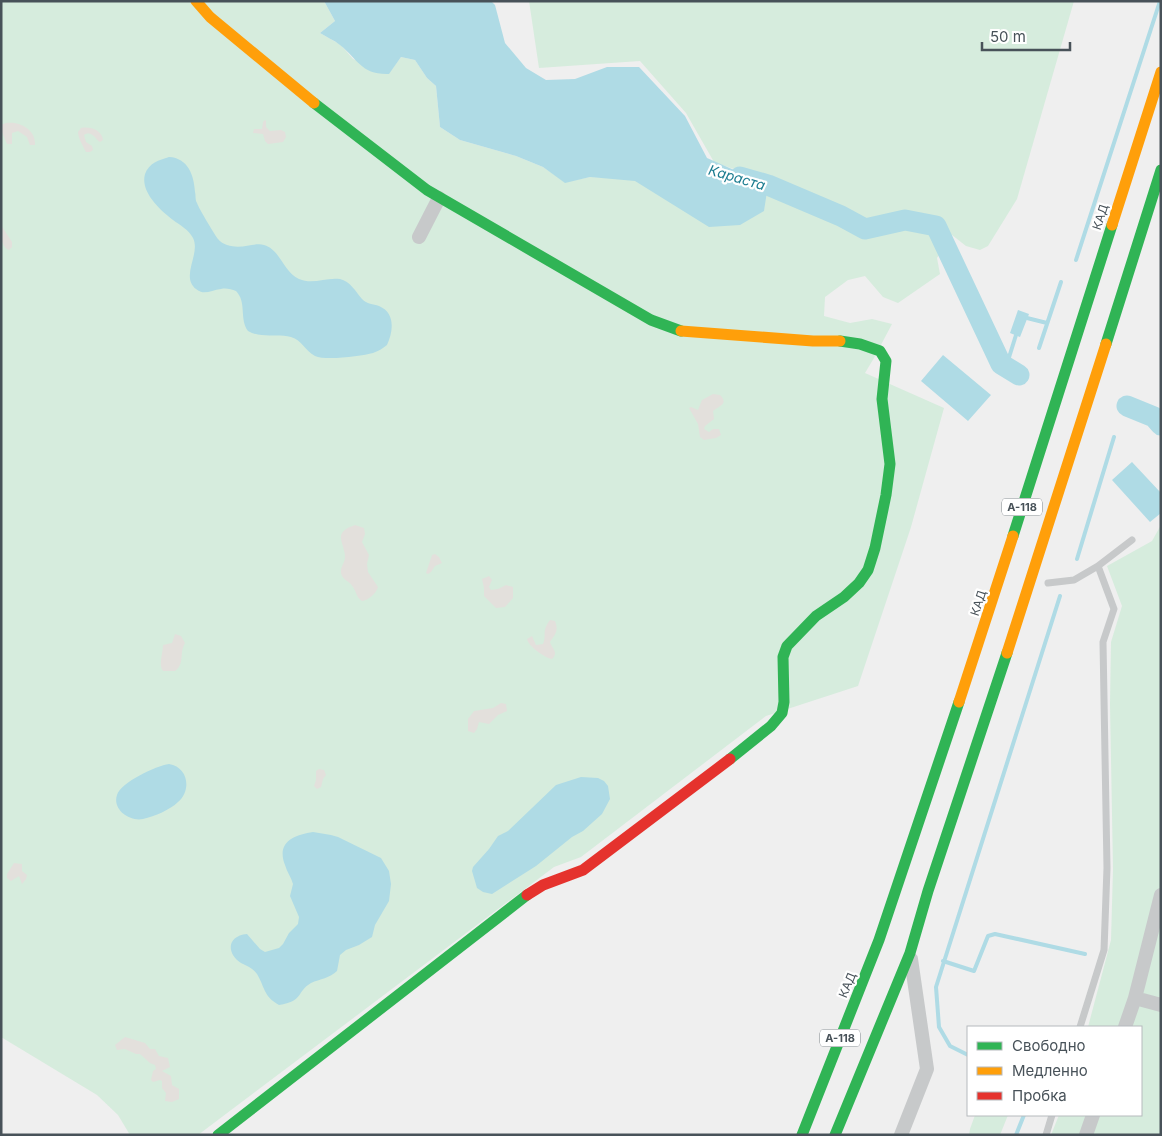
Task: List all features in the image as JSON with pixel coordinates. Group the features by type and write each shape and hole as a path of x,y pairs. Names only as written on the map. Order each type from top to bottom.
{"main road":[{"path":"196,1 210,17 294,87 426,190 651,320 679,331 838,341 860,344 880,351 886,361 882,399 890,464 877,540 868,570 859,583 844,597 816,616 787,646 783,657 784,702 782,713 771,726 690,790 583,870 543,885 529,893 218,1135"},
{"name":"КАД","path":"802,1135 879,940 928,798 1161,72"},
{"name":"А-118","path":"834,1135 910,953 928,891 1002,670 1161,170"}],"street":[{"path":"419,237 439,198"},
{"path":"1125,1026 1136,998 1161,895"},
{"path":"901,1135 927,1069 910,953"},
{"path":"1136,998 1161,1005"},
{"path":"1086,1135 1093,1116"}],"lane":[{"path":"1048,583 1074,580 1098,566 1132,540"},
{"path":"1080,1026 1104,950 1107,868 1102,642 1114,609 1098,566"},
{"path":"1046,1135 1052,1116"}],"green space":[{"path":"1,1 324,1 335,21 320,33 341,45 353,59 389,73 401,57 415,60 427,78 436,86 440,127 460,140 516,156 543,167 565,182 590,177 635,180 670,202 764,211 765,180 714,162 686,113 640,61 539,68 529,1 1074,1 1017,199 988,246 980,250 966,246 952,235 937,258 940,274 898,303 883,297 865,276 848,280 825,297 824,316 850,323 872,319 892,324 865,373 944,408 911,527 858,686 766,716 581,857 554,867 198,1135 130,1135 118,1115 97,1095 1,1037"},
{"path":"1161,525 1161,1135 1051,1135 1059,1116 1142,1116 1142,1026 1088,1026 1111,940 1113,869 1110,704 1111,642 1122,606 1107,566 1152,541"},
{"path":"975,1116 1008,1116 1000,1135 969,1135"}],"sand":[{"path":"265,120 266,127 270,131 281,130 285,132 286,137 283,142 268,144 263,134 253,133 254,129 262,129"},
{"path":"16,123 30,130 35,139 35,145 30,145 27,137 18,131 12,133 12,144 7,144 1,130 1,125"},
{"path":"81,128 98,131 102,137 103,140 100,142 91,134 84,135 86,142 92,146 93,150 90,152 86,152 80,139 78,132"},
{"path":"1,225 12,242 12,247 9,250 3,243"},
{"path":"713,394 720,395 724,401 713,411 714,419 704,429 709,432 713,429 719,429 721,435 704,440 700,437 698,424 689,408 698,410 702,400"},
{"path":"355,525 364,528 365,534 362,542 369,555 368,572 378,587 372,596 362,601 352,585 341,573 345,557 341,535 343,531"},
{"path":"435,554 442,563 435,566 428,574 426,573 432,555"},
{"path":"489,576 492,580 489,587 491,590 506,585 513,587 513,598 505,607 496,608 484,596 482,579"},
{"path":"550,620 555,621 557,627 550,642 555,652 552,659 537,651 530,645 527,639 532,636 536,645 543,644 545,630"},
{"path":"175,634 181,636 185,643 181,662 175,671 163,671 161,662 163,645 172,643"},
{"path":"501,703 506,704 507,711 498,715 489,724 479,722 474,733 468,731 468,719 474,711 493,708"},
{"path":"319,769 324,770 326,775 321,787 317,789 314,786 316,771"},
{"path":"14,863 22,864 22,871 27,875 22,884 19,876 11,881 7,878 7,874"},
{"path":"125,1037 145,1043 150,1049 155,1049 159,1056 168,1058 170,1067 162,1071 171,1076 172,1085 179,1089 179,1099 172,1102 165,1101 166,1093 162,1088 162,1081 153,1082 151,1080 153,1071 156,1069 155,1065 140,1054 125,1049 117,1050 115,1045"}],"water":[{"path":"324,1 491,1 495,5 505,43 526,68 546,80 575,79 607,67 639,67 685,116 707,158 768,185 764,211 740,225 709,227 635,181 590,177 565,183 543,167 516,156 460,140 440,127 436,86 427,78 415,60 401,57 389,74 372,72 361,65 338,43 320,33 335,21"},
{"path":"169,157 181,160 189,168 196,202 220,241 232,246 260,244 269,247 289,272 304,281 344,280 364,301 379,306 388,313 391,318 392,329 387,345 375,352 361,355 335,358 315,356 295,338 259,335 248,331 245,326 241,300 236,291 225,289 202,292 196,289 190,278 195,251 193,238 187,230 157,206 145,187 145,174 149,167"},
{"path":"1018,310 1029,314 1020,337 1010,333"},
{"path":"943,355 991,395 968,421 921,381"},
{"path":"1132,462 1161,493 1161,513 1150,522 1112,480"},
{"path":"169,764 180,770 186,780 185,791 178,802 171,808 143,819 133,819 123,814 117,806 116,800 120,790 140,775"},
{"path":"581,777 598,778 608,786 610,799 602,814 583,831 572,837 536,866 492,894 477,888 472,871 473,867 498,836 508,831 556,785"},
{"path":"313,832 338,837 381,858 389,871 391,884 389,901 375,925 372,937 340,955 337,971 306,986 296,999 279,1005 267,995 255,972 236,959 231,946 232,941 240,935 247,934 265,952 279,948 298,924 299,917 290,896 293,884 285,865 283,851 288,841 299,835"}],"waterway":[{"path":"1076,260 1160,1"},
{"name":"Караста","path":"740,177 768,185 841,216 865,229 905,220 936,226 1001,364 1019,375"},
{"path":"1039,348 1061,282"},
{"path":"1027,318 1047,323"},
{"path":"1006,367 1016,335"},
{"name":"Караста","path":"1127,406 1154,417 1161,425"},
{"path":"1077,559 1114,437"},
{"path":"967,1054 950,1046 939,1027 936,987 1060,596"},
{"path":"943,961 974,971 988,936 995,934 1085,954"},
{"path":"1016,1135 1024,1116"}],"traffic: fast":[{"path":"314,103 427,190 651,320 681,331"},
{"path":"1106,344 1161,170"},
{"path":"1013,536 1112,225"},
{"path":"730,759 771,726 782,713 784,702 783,657 787,646 816,616 844,597 859,583 868,570 875,548 886,495 890,464 882,399 886,361 880,351 860,344 840,341"},
{"path":"835,1135 910,953 928,891 1007,653"},
{"path":"802,1135 879,940 959,702"},
{"path":"218,1135 527,895"}],"traffic: slow":[{"path":"196,1 210,17 314,103"},
{"path":"1112,225 1161,72"},
{"path":"681,331 813,341 840,341"},
{"path":"1007,653 1106,344"},
{"path":"959,702 1013,536"}],"traffic: jam":[{"path":"527,895 543,885 583,870 730,759"}]}
